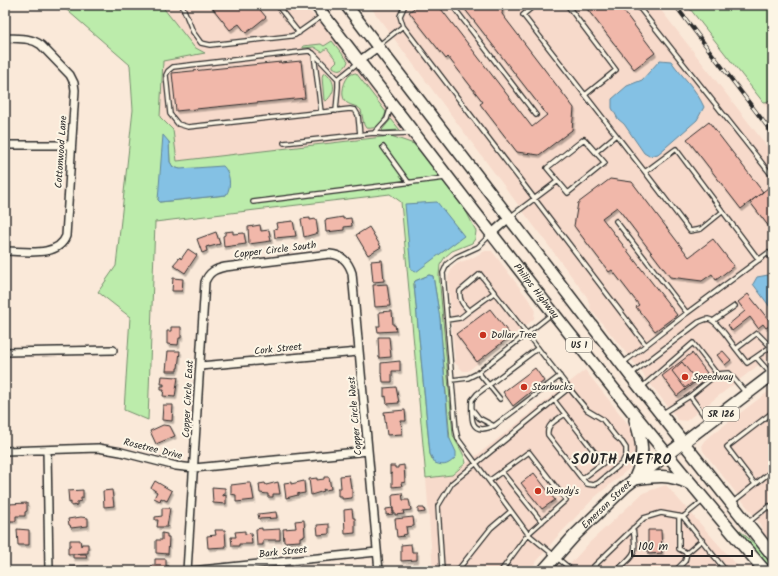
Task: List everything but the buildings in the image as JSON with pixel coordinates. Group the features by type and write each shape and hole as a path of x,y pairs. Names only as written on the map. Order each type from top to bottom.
{"main road":[{"name":"Philips Highway","path":"316,5 491,234 632,412 691,485 765,571"},
{"name":"US 1","path":"346,5 640,388 773,556"},
{"name":"Emerson Street","path":"543,571 597,513 635,479 772,377"},
{"path":"632,412 640,436 643,452 640,467 635,479 669,476 680,479 691,485"}],"street":[{"name":"Cottonwood Lane","path":"5,38 35,41 70,75 75,90 66,236 60,246 48,251 5,251"},
{"path":"359,61 378,47"},
{"path":"5,145 71,145"},
{"path":"491,234 509,218"},
{"name":"Copper Circle South","path":"208,276 212,271 225,267 330,254 337,255 346,261"},
{"name":"Copper Circle West","path":"346,261 352,273 379,571"},
{"name":"Copper Circle East","path":"188,571 205,282 208,276"},
{"path":"5,352 113,350"},
{"name":"Cork Street","path":"200,366 358,352"},
{"name":"Rosetree Drive","path":"5,451 98,448 176,466 194,468 368,451"},
{"path":"47,450 49,571"},
{"name":"Bark Street","path":"191,571 378,552"}],"lane":[{"path":"182,5 193,32 201,43 210,45 291,36 298,33 324,15"},
{"path":"277,5 298,33"},
{"path":"405,5 400,16 403,26 646,345"},
{"path":"452,5 536,115"},
{"path":"535,5 523,15 690,231 701,229 722,212"},
{"path":"567,5 616,70 585,95"},
{"path":"637,5 773,177"},
{"path":"378,47 403,26"},
{"path":"336,111 338,79 313,53 302,52 173,67 168,70 166,75 170,114 178,124 188,127 321,112 354,110 358,115 360,135"},
{"path":"313,53 321,112"},
{"path":"338,79 359,61"},
{"path":"374,133 387,119 391,103"},
{"path":"284,143 374,133 414,133"},
{"path":"596,152 616,135"},
{"path":"584,139 596,152 605,163 568,193 547,168 584,139"},
{"path":"383,147 409,183"},
{"path":"645,172 676,149 759,260"},
{"path":"253,202 448,178"},
{"path":"509,218 558,181"},
{"path":"616,221 687,313"},
{"path":"491,234 478,247 456,257 447,264 442,273 458,439 528,534 574,571"},
{"path":"622,364 687,313 768,253 773,260"},
{"path":"468,311 460,298 460,290 480,274 587,410 602,419 616,437 622,442 626,448 626,455 622,463 598,483 593,485 586,484 548,435 547,431 550,424 565,414"},
{"path":"447,320 460,318 495,292"},
{"path":"713,321 735,306"},
{"path":"452,380 468,378 478,372 553,312"},
{"path":"630,375 699,322 706,319 713,321 747,363 772,346 758,333 736,349"},
{"path":"640,388 692,343 716,374"},
{"path":"538,348 477,394 472,400 472,424 476,428 486,429 494,426 560,376"},
{"path":"756,357 772,377"},
{"path":"478,372 500,399"},
{"path":"661,414 690,396 716,374 729,373 747,395"},
{"path":"444,571 442,569 438,506 452,483 569,388"},
{"path":"690,396 709,423"},
{"path":"554,400 603,463 582,479"},
{"path":"472,408 479,418 494,426"},
{"path":"755,484 727,447 773,412"},
{"path":"489,481 529,452 566,500 528,534 501,571"},
{"path":"731,503 773,470"},
{"path":"502,472 542,522"},
{"path":"687,553 679,549 681,517 704,500"},
{"path":"747,524 773,502"},
{"path":"769,506 773,511"},
{"path":"457,571 491,528 511,511"},
{"path":"589,571 644,518 661,513 681,517 702,540 726,571"},
{"path":"616,571 634,555 636,545 633,528"},
{"path":"674,571 685,561 687,553 702,540"}],"shaded area":[{"path":"161,5 303,5 325,27 414,144 391,136 177,161 173,130 160,117 163,61 205,52 194,47"},
{"path":"369,5 657,5 773,154 773,354 686,421 678,420 591,310 587,297"},
{"path":"773,101 773,116 763,102"},
{"path":"485,251 492,251 535,308 534,319 468,371 463,371 455,363 448,278 452,268 457,263 470,259"},
{"path":"585,370 636,434 637,462 594,498 555,539 529,571 433,571 426,478 452,475"},
{"path":"773,388 773,547 767,541 759,522 703,451 702,444 705,440"},
{"path":"666,485 742,571 564,571 590,542 643,493"}],"green space":[{"path":"61,5 161,5 194,47 205,53 163,61 160,117 173,130 177,161 391,136 414,144 466,211 476,231 475,239 472,243 452,251 445,257 440,265 439,275 453,435 464,455 466,463 452,475 426,478 401,202 390,194 155,222 148,420 124,410 130,317 98,292 116,266 133,110 130,65","holes":["169,142 170,162 173,167 180,169 226,195 160,202 158,200","429,275 433,276 440,319 450,440 432,459 430,454 414,284 415,281"]},
{"path":"687,5 773,5 773,101 763,102"},
{"path":"332,41 348,61 346,66 342,69 335,69 333,67 337,61 327,48 322,52 314,47 303,48 303,46 321,44 324,46"},
{"path":"326,73 332,80 334,87 332,94 326,101 324,100 322,77 323,74"},
{"path":"356,73 386,112 382,122 374,128 366,128 361,110 347,103 343,95 343,87 346,80 348,77"},
{"path":"391,119 400,130 383,131 382,130"},
{"path":"730,522 756,545 773,564 773,568 760,558"}],"water":[{"path":"660,60 671,61 693,88 704,107 697,120 658,154 649,156 644,153 624,124 618,119 612,108 612,99 627,86 642,80"},
{"path":"163,135 169,142 170,162 173,167 180,169 223,166 229,176 230,184 226,195 160,202 158,200"},
{"path":"437,202 464,236 416,272 411,270 405,204"},
{"path":"429,275 433,276 440,319 449,437 456,452 456,457 444,465 435,463 430,454 414,284 415,281"},
{"path":"768,275 773,281 773,311 753,284 757,277"}],"railway":[{"path":"675,5 773,134"}],"place":[{"name":"Dollar Tree","path":"483,335"},
{"name":"Speedway","path":"685,377"},
{"name":"Starbucks","path":"524,387"},
{"name":"Wendy's","path":"538,491"}],"district":[{"name":"SOUTH METRO","path":"622,460"}]}
